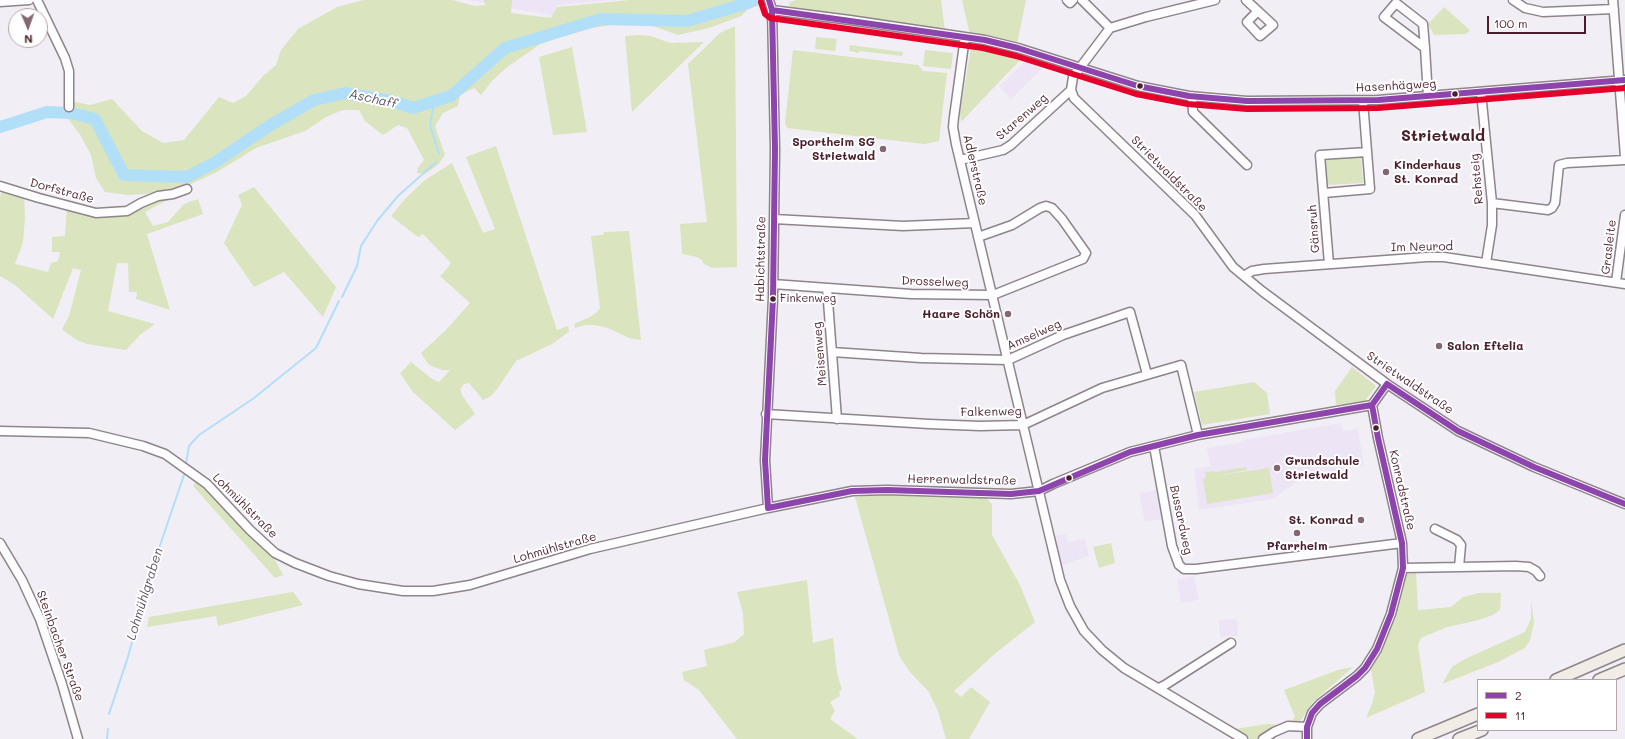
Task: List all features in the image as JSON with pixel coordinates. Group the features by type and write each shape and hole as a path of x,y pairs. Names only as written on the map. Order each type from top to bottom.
{"highway":[{"path":"1558,679 1625,650"},
{"path":"1601,679 1625,669"},
{"path":"1418,739 1477,714"},
{"path":"1459,739 1479,731"}],"street":[{"path":"0,2 29,0"},
{"path":"37,0 65,58 69,71 69,107"},
{"path":"769,0 772,10 913,28 985,40 1018,48 1079,68"},
{"path":"1067,0 1070,3 1073,0"},
{"path":"1082,0 1110,28"},
{"path":"1071,90 1073,77 1110,28 1146,17 1215,0"},
{"path":"1246,0 1258,11"},
{"path":"1492,203 1548,210 1552,208 1555,203 1559,166 1567,163 1625,158 1622,80 1614,4 1543,12 1525,8 1512,0"},
{"path":"1425,48 1384,17 1396,3 1423,24 1425,48 1428,96"},
{"name":"Habichtstraße","path":"768,508 765,460 773,284 775,149 772,10"},
{"name":"Adlerstraße","path":"965,37 953,127 1060,580 1070,606 1084,631 1102,650 1124,668 1243,739"},
{"name":"Hasenhägweg","path":"1079,68 1138,86 1192,96 1248,101 1362,101 1622,80"},
{"name":"Starenweg","path":"960,160 1003,150 1011,145 1071,90"},
{"name":"Strietwaldstraße","path":"1071,90 1074,98 1195,215 1228,261 1244,276 1387,384 1458,431 1534,467 1625,504"},
{"name":"Rehsteig","path":"1481,92 1492,203 1492,225 1486,263"},
{"path":"1192,96 1193,112 1248,164"},
{"name":"Gänsruh","path":"1324,193 1370,189 1362,101"},
{"name":"Gänsruh","path":"1329,264 1320,155 1367,152"},
{"name":"Dorfstraße","path":"0,186 96,213 127,211 158,196 173,194 187,189"},
{"name":"Drosselweg","path":"773,284 911,294 993,295 1083,259 1086,253 1062,219 1052,208 1046,206 1012,224 978,237"},
{"name":"Grasleite","path":"1616,282 1625,215"},
{"path":"774,219 903,226 975,223"},
{"name":"Im Neurod","path":"1244,276 1252,271 1264,268 1444,257 1625,284"},
{"name":"Meisenweg","path":"827,288 837,419"},
{"name":"Amselweg","path":"832,352 921,358 1008,360 1063,335 1130,312 1147,374"},
{"name":"Falkenweg","path":"766,414 980,426 1023,425 1102,388 1181,365 1198,435"},
{"path":"1372,405 1387,384"},
{"name":"Herrenwaldstraße","path":"707,523 768,508 852,491 887,490 1010,494 1039,491 1130,452 1198,435 1372,405"},
{"name":"Konradstraße","path":"1307,727 1312,713 1320,704 1357,676 1372,659 1391,614 1403,568 1402,543 1372,405"},
{"name":"Lohmühlstraße","path":"0,430 89,433 122,440 164,454 207,484 250,530 275,553 295,563 329,576 358,584 387,589 432,591 470,585 590,549 707,523"},
{"name":"Bussardweg","path":"1154,446 1172,546 1178,564 1184,569 1196,569 1402,543"},
{"path":"1436,529 1457,540 1461,546 1459,567"},
{"name":"Steinbacher Straße","path":"0,543 22,580 40,619 78,739"},
{"path":"1403,568 1516,566 1529,567 1536,571 1540,576"},
{"path":"1159,688 1231,643"},
{"path":"1263,739 1288,726 1307,727 1308,739"}],"shaded area":[{"path":"467,0 618,0 557,5 554,16"},
{"path":"1028,59 1047,64 1011,99 999,86"},
{"name":"Grundschule Strietwald","path":"1341,423 1343,431 1358,429 1364,465 1302,478 1273,499 1199,510 1194,469 1210,466 1207,448 1243,442 1243,440"},
{"path":"1157,490 1163,519 1145,522 1139,493"},
{"path":"1066,534 1068,542 1085,539 1089,556 1062,565 1054,536"},
{"path":"1194,576 1199,600 1181,603 1177,579"},
{"path":"1237,619 1238,636 1220,637 1219,620"}],"green space":[{"path":"364,0 452,0 475,6 485,5 484,0 512,0 511,13 551,18 557,7 630,0 763,0 764,4 748,9 741,16 709,28 678,35 653,26 623,23 574,31 539,45 506,68 492,81 481,95 474,88 460,95 458,106 443,113 435,126 445,155 438,165 425,174 417,173 417,169 424,160 407,128 398,125 383,135 365,121 359,110 343,110 326,117 305,131 256,148 217,172 189,185 146,194 128,195 105,192 96,178 91,155 79,133 65,115 67,105 76,102 90,105 112,99 142,131 163,143 184,140 219,97 233,103 246,96 263,76 276,65 281,50 298,29 337,7"},
{"path":"796,0 941,0 945,31 791,9 789,3"},
{"path":"962,0 1026,0 1017,44 970,35"},
{"path":"1444,7 1470,30 1466,34 1434,35 1428,24"},
{"path":"735,26 737,267 712,268 704,264 702,260 697,257 682,254 680,224 707,222 688,64 720,33"},
{"path":"625,36 651,36 670,43 704,42 632,112"},
{"path":"816,37 837,39 835,51 815,49"},
{"path":"850,45 903,52 902,56 859,51 859,53 849,51"},
{"path":"572,47 587,132 553,135 539,57"},
{"path":"971,48 1017,56 1020,60 961,122 960,113"},
{"path":"793,50 918,65 923,71 947,73 939,141 924,144 787,128 785,123"},
{"path":"925,50 953,53 951,69 923,66"},
{"path":"496,146 557,330 568,326 569,332 552,344 516,361 497,389 491,396 483,400 469,383 464,384 460,389 462,395 475,414 455,430 413,392 400,373 411,362 432,379 439,382 450,370 442,370 429,365 421,353 446,330 470,303 440,276 451,263 423,234 418,237 391,216 405,199 425,180 452,163 483,233 495,229 466,157"},
{"path":"1361,156 1363,183 1326,185 1324,159"},
{"path":"254,187 336,287 323,317 284,272 254,287 224,243 242,205 238,195"},
{"path":"2,190 24,197 25,218 23,242 15,264 48,272 51,263 58,261 60,252 52,252 52,237 65,236 67,208 96,215 159,199 171,198 145,212 153,226 168,222 184,204 198,199 203,214 147,234 170,310 136,299 137,292 129,292 128,263 117,263 108,311 155,324 141,334 126,350 87,344 68,334 62,329 69,316 81,270 73,268 53,319 15,285 0,276 0,197"},
{"path":"629,231 641,340 629,338 608,328 595,325 585,325 575,328 574,324 590,317 600,308 591,236 603,235 604,232"},
{"path":"1352,367 1376,386 1364,402 1336,405 1335,391"},
{"path":"1254,382 1267,393 1270,414 1202,425 1194,392"},
{"path":"1246,467 1247,470 1216,476 1269,468 1273,493 1207,504 1203,479 1206,478 1205,472 1215,472"},
{"path":"197,480 274,558 283,575 275,578 193,486"},
{"path":"871,495 986,498 992,504 992,535 1020,585 1035,622 997,652 954,691 961,697 971,687 990,702 969,739 946,739 938,711 929,692 909,671 899,655 855,497"},
{"path":"1111,543 1115,563 1099,568 1093,547"},
{"path":"1416,573 1418,610 1451,607 1463,597 1479,593 1501,593 1500,610 1493,615 1475,621 1447,627 1421,638 1418,645 1425,692 1366,718 1375,692 1370,665 1396,618 1407,574"},
{"path":"807,580 813,643 833,638 837,674 842,689 839,692 840,696 830,702 835,711 830,719 858,739 737,739 699,690 684,680 682,672 707,666 704,650 735,642 744,634 743,613 737,592"},
{"path":"293,592 303,605 218,626 216,616 147,627 149,617"},
{"path":"1531,600 1534,623 1530,640 1525,648 1498,662 1442,684 1452,667 1465,659 1525,632 1531,619"},
{"path":"1353,667 1313,702 1299,723 1290,723 1295,717 1284,690 1338,670"},
{"path":"1267,724 1283,725 1258,739 1249,739 1235,729"}],"waterway":[{"name":"Aschaff","path":"0,127 47,112 71,113 95,119 124,175 187,177 214,163 269,126 314,100 345,93 392,101 413,108 451,96 505,48 601,19 687,21 754,0"},
{"name":"Lohmühlgraben","path":"437,100 433,108 430,125 439,154"},
{"name":"Lohmühlgraben","path":"342,297 357,266 361,246 377,221 398,196 436,162"},
{"name":"Lohmühlgraben","path":"186,463 189,446 199,435 254,398 316,348 339,301"},
{"name":"Lohmühlgraben","path":"109,714 127,660 154,563 184,475"},
{"name":"Lohmühlgraben","path":"107,739 108,729"}],"transit line":[{"name":"2","path":"768,508 765,460 773,298 775,149 772,10 769,0"},
{"name":"11","path":"761,2 765,14 770,18 983,48 1016,56 1136,94 1188,104 1247,109 1378,108 1625,88"},
{"name":"2","path":"772,10 985,40 1018,48 1138,86 1189,96 1247,101 1378,100 1625,80"},
{"name":"2","path":"1387,384 1458,431 1534,467 1625,504"},
{"name":"2","path":"768,508 852,491 887,490 1011,494 1039,491 1130,452 1198,435 1372,405 1387,384"},
{"name":"2","path":"1307,739 1307,727 1312,713 1320,704 1357,676 1365,668 1377,649 1391,614 1403,568 1402,543 1372,405"}],"place":[{"name":"Sportheim SG Strietwald","path":"883,149"},
{"name":"Kinderhaus St. Konrad","path":"1386,172"},
{"name":"Finkenweg","path":"773,299"},
{"name":"Haare Schön","path":"1008,314"},
{"name":"Salon Eftelia","path":"1439,346"},
{"name":"Grundschule Strietwald","path":"1277,468"},
{"name":"St. Konrad","path":"1361,520"},
{"name":"Pfarrheim","path":"1297,533"}],"district":[{"name":"Strietwald","path":"1443,136"}]}
